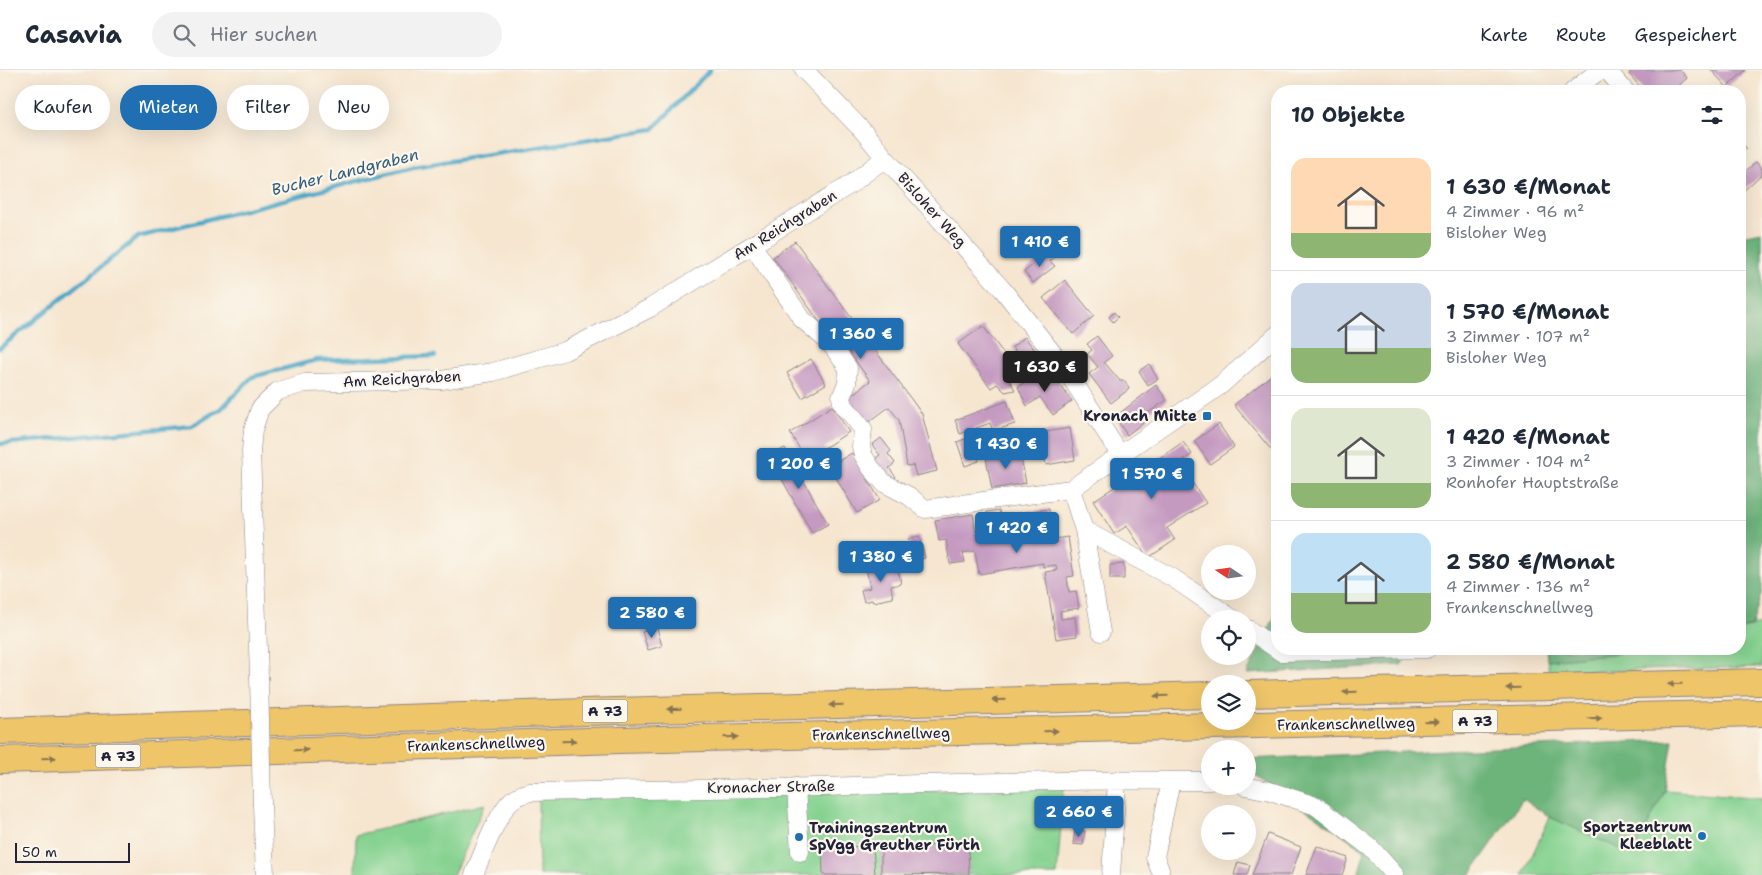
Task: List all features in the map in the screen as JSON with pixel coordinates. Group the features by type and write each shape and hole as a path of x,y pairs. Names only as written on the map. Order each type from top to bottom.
{"highway":[{"path":"1724,683 1762,676"},
{"name":"A 73","path":"1256,694 1762,682"},
{"name":"Frankenschnellweg","path":"0,731 634,710 1201,695"},
{"name":"Frankenschnellweg","path":"0,760 610,740 1762,713"},
{"path":"1724,715 1762,720"}],"street":[{"name":"Bisloher Weg","path":"804,70 864,131 885,158 1004,290 1066,370 1121,456"},
{"path":"1581,85 1600,70"},
{"path":"1607,70 1620,85"},
{"name":"Am Reichgraben","path":"265,875 251,451 253,430 260,409 278,391 305,383 442,380 493,372 565,351 650,308 851,184 885,158"},
{"path":"752,245 802,319 831,344 848,368 847,383 841,397 842,403 863,429 861,446 863,455 884,483 909,496 925,509 1071,489 1221,385 1271,340"},
{"path":"1071,489 1084,530 1101,632"},
{"path":"1084,530 1173,578 1220,610"},
{"path":"1256,635 1271,645"},
{"path":"1111,875 1117,780"},
{"name":"Kronacher Straße","path":"474,875 494,828 509,803 519,795 530,792 1117,780 1201,781"},
{"path":"1160,870 1155,857 1171,781"},
{"path":"796,787 800,852"},
{"path":"1256,788 1316,806 1371,848 1395,875"}],"green space":[{"path":"1762,232 1762,591 1752,626 1746,628 1746,235"},
{"path":"1271,624 1271,655 1408,655 1401,665 1247,674 1251,665 1256,665 1256,655"},
{"path":"1762,625 1762,667 1549,672 1547,660 1600,655 1746,655 1746,628"},
{"path":"1547,655 1600,655 1547,660"},
{"path":"1673,740 1665,790 1633,855 1550,817 1523,799 1470,875 1358,875 1365,850 1256,775 1256,759"},
{"name":"Trainingszentrum SpVgg Greuther Fürth","path":"1064,788 1057,875 539,875 538,798"},
{"name":"Sportzentrum Kleeblatt","path":"1665,790 1762,798 1762,875 1523,875 1550,817 1633,855"},
{"path":"485,804 453,875 355,875 356,835"}],"building":[{"path":"1634,70 1680,70 1687,78 1679,85 1639,85 1629,74"},
{"path":"1711,70 1746,70 1729,85 1725,85"},
{"path":"1756,162 1762,169 1762,174 1746,189 1746,171"},
{"path":"795,241 922,414 937,471 916,476 913,465 907,466 899,420 889,407 865,425 846,399 870,381 834,331 829,335 773,257"},
{"path":"1050,251 1055,257 1050,261 1055,266 1033,283 1024,272"},
{"path":"1065,280 1094,316 1073,334 1043,298"},
{"path":"1114,312 1118,317 1113,322 1109,317"},
{"path":"983,326 1016,370 1007,376 1015,390 1005,392 997,384 991,388 958,344"},
{"path":"1097,336 1112,356 1104,362 1120,381 1125,381 1129,389 1111,403 1089,374 1098,367 1087,354 1092,350 1087,344"},
{"path":"1025,337 1034,349 1021,359 1012,347"},
{"path":"811,359 826,384 802,398 787,373"},
{"path":"1149,364 1158,379 1148,385 1139,371"},
{"path":"1052,374 1072,401 1053,415 1040,397 1027,406 1018,387 1034,375 1039,383"},
{"path":"1271,376 1271,450 1234,405"},
{"path":"1156,385 1167,400 1146,414 1149,418 1127,435 1115,417"},
{"path":"1007,401 1015,424 993,431 990,423 960,434 955,420"},
{"path":"832,406 849,432 824,448 835,463 852,453 880,500 857,513 829,466 819,472 810,457 806,459 790,433"},
{"path":"1219,424 1234,447 1210,464 1194,441"},
{"path":"1070,428 1075,460 1046,465 1040,433"},
{"path":"970,437 979,461 965,466 957,442"},
{"path":"881,438 891,451 888,454 895,463 889,468 896,477 890,482 873,460 880,455 872,445"},
{"path":"1183,442 1192,454 1179,463 1206,503 1167,528 1175,540 1148,558 1127,526 1114,534 1093,501 1119,484 1116,478 1138,463 1142,470"},
{"path":"785,448 828,524 812,533 769,456"},
{"path":"1020,452 1026,483 992,489 986,458"},
{"path":"1049,509 1053,539 1068,537 1074,576 1067,577 1069,592 1076,591 1079,608 1060,611 1061,619 1075,617 1077,636 1056,639 1045,572 1057,570 1056,565 1043,567 1043,563 979,574 975,551 963,553 965,562 950,564 946,540 939,541 935,520 973,514 976,535 999,531 990,532 987,512 999,510 1000,516"},
{"path":"919,536 925,558 914,561 908,539"},
{"path":"897,563 901,584 891,586 893,598 864,602 861,590 870,588 866,568"},
{"path":"1124,564 1124,579 1110,579 1110,565"},
{"path":"657,628 662,646 648,650 642,632"},
{"path":"1075,830 1085,831 1083,845 1073,844"},
{"path":"1268,834 1301,847 1291,875 1252,875"},
{"path":"968,845 969,874 881,875 881,847"},
{"path":"873,846 875,875 823,875 822,848"},
{"path":"1317,846 1348,858 1342,875 1306,875"},
{"path":"1238,862 1250,865 1247,875 1234,875"}],"waterway":[{"name":"Bucher Landgraben","path":"0,348 138,237 413,167 653,129 710,70"},
{"path":"0,444 192,426 222,408 252,377 317,360 435,356"}],"place":[{"name":"Kronach Mitte","path":"1207,416"},
{"name":"Sportzentrum Kleeblatt","path":"1702,836"},
{"name":"Trainingszentrum SpVgg Greuther Fürth","path":"799,837"}]}
